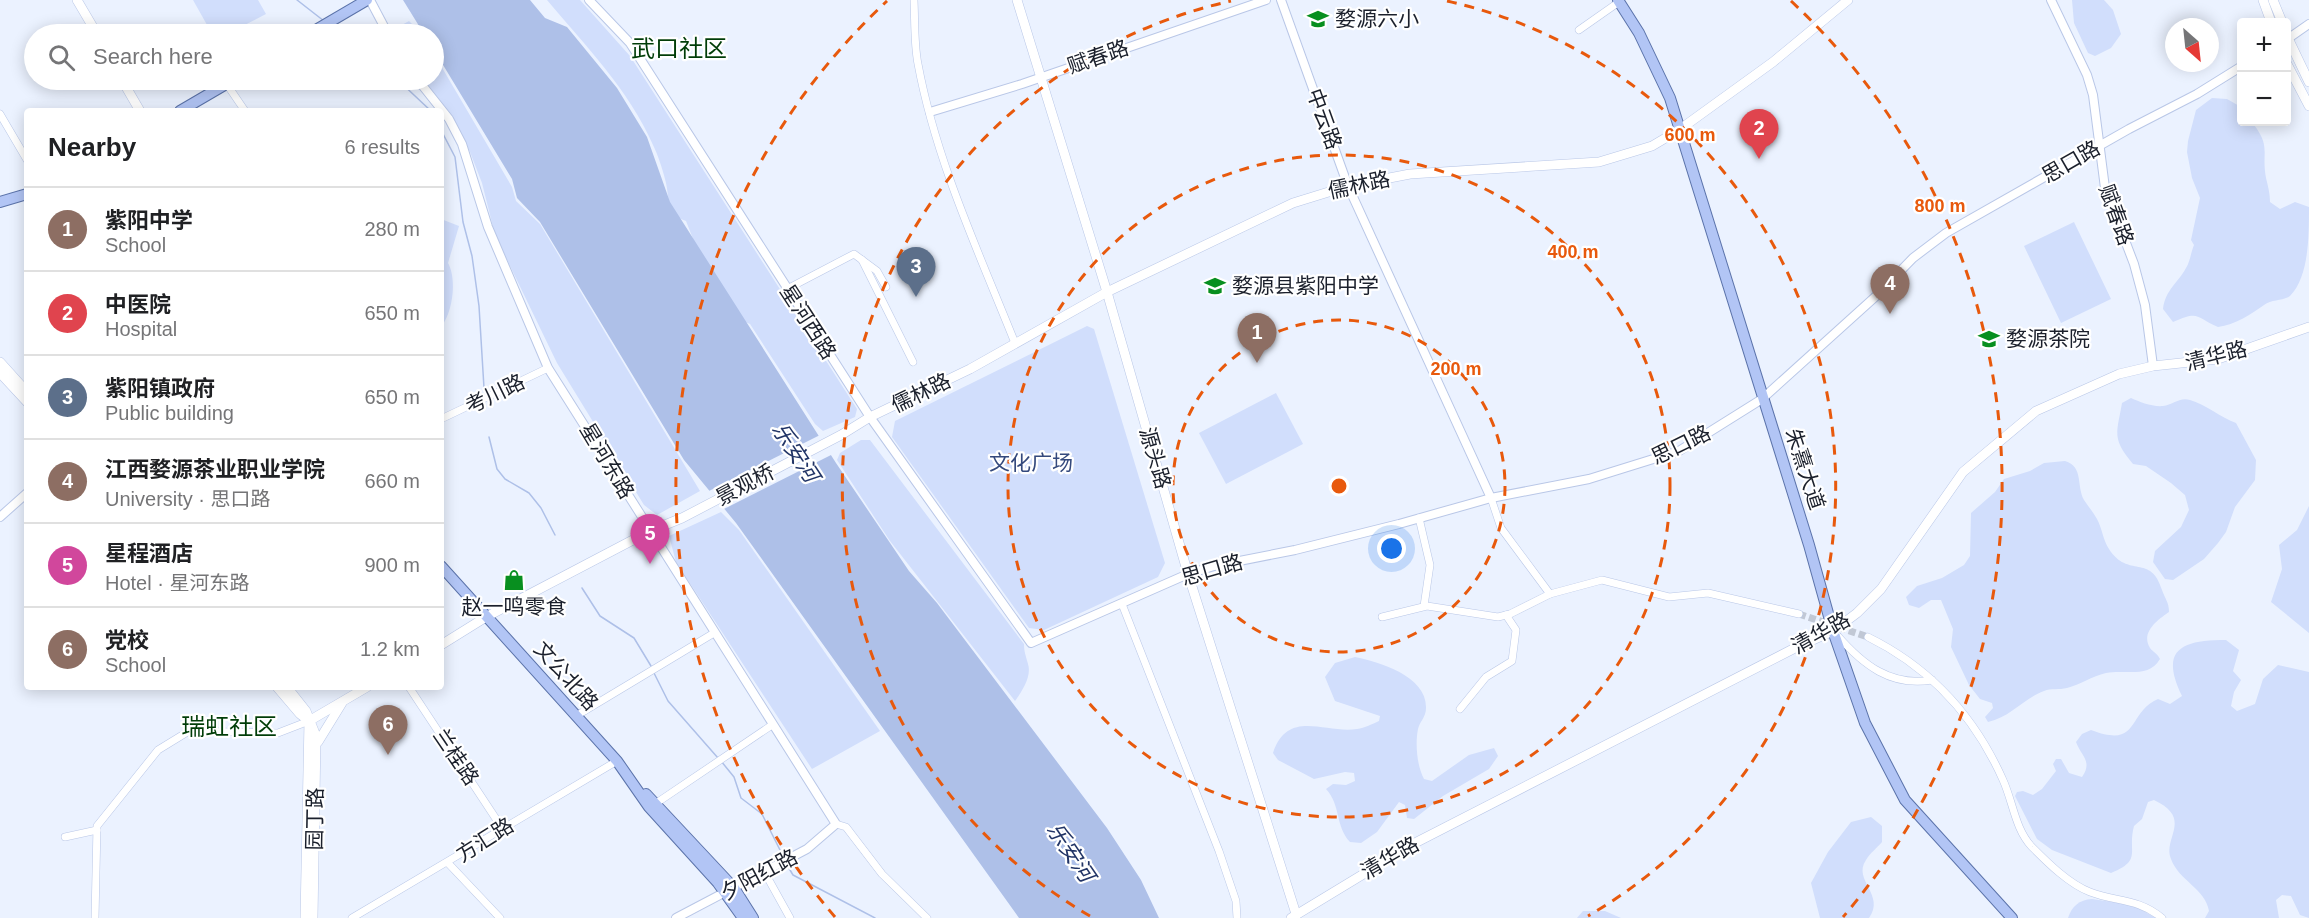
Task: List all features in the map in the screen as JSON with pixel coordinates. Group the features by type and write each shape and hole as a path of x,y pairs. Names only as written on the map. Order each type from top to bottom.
{"main road":[{"path":"77,0 91,24"},
{"path":"326,24 368,0"},
{"name":"源头路","path":"1017,0 1107,292 1188,574 1294,916"},
{"name":"儒林路","path":"870,417 970,369 1107,292 1293,203 1348,186 1451,170 1539,168 1599,162 1652,147 1773,62 1848,0"},
{"path":"2263,0 2270,18"},
{"path":"2273,0 2280,18"},
{"name":"朱熹大道","path":"1619,1 1639,33 1661,77 1809,545 1833,631 1865,723 1905,800 2012,918"},
{"path":"2291,45 2309,82"},
{"path":"2291,72 2309,106"},
{"path":"128,90 138,108"},
{"path":"185,108 215,90"},
{"path":"0,202 24,195"},
{"name":"清华路","path":"1294,916 1413,844 1795,648 1833,631 1857,613 1881,589 1949,488 1988,449 2036,411 2060,398 2120,374 2153,366 2218,358 2309,327"},
{"path":"0,362 24,389"},
{"path":"0,373 24,399"},
{"name":"景观桥","path":"444,643 486,617 650,531 682,518 841,435 870,417"},
{"name":"文公北路","path":"444,569 617,761 636,787 753,918"},
{"path":"280,690 309,721"},
{"path":"289,690 306,711 309,721 305,918"},
{"path":"309,721 362,690"},
{"path":"316,747 326,725 344,700"},
{"name":"园丁路","path":"309,721 316,735 313,918"},
{"name":"文公北路","path":"730,890 743,918"}],"street":[{"path":"368,0 382,24"},
{"name":"星河西路","path":"589,0 630,43 786,290 870,417 1031,643"},
{"path":"914,0 918,62 930,112 959,201 1015,343"},
{"name":"赋春路","path":"930,112 1040,78 1266,0"},
{"name":"中云路","path":"1281,0 1348,186 1491,498"},
{"name":"赋春路","path":"2051,0 2087,75 2098,120 2104,189 2134,264 2145,305 2153,366"},
{"path":"1579,30 1619,1"},
{"path":"2291,35 2309,24"},
{"name":"思口路","path":"1031,643 1188,574 1419,518 1491,498 1589,478 1679,451 1762,399 1875,297 1913,258 1946,233 2100,145 2197,94 2237,69"},
{"path":"234,90 243,108"},
{"name":"星河东路","path":"426,90 440,108"},
{"name":"星河东路","path":"444,113 462,144 488,227 549,368 836,824"},
{"path":"0,114 24,155"},
{"path":"786,290 854,254 877,271 886,288"},
{"path":"861,258 913,362"},
{"name":"考川路","path":"444,418 549,368"},
{"path":"0,517 24,496"},
{"path":"1491,498 1502,528 1550,594"},
{"path":"1419,518 1430,565 1424,606"},
{"path":"1382,617 1424,606 1498,617 1572,586 1602,580 1669,597 1708,592 1798,614"},
{"path":"1122,604 1218,851 1236,901 1237,918"},
{"path":"1460,709 1486,677 1512,661 1516,630 1506,615"},
{"path":"1833,631 1854,655 1882,674 1909,683 1932,680"},
{"path":"576,716 714,633"},
{"path":"1868,637 1890,647 1932,680 1980,733 2004,782 2020,830 2032,847 2081,887 2104,896 2131,900 2162,918"},
{"name":"兰桂路","path":"411,690 502,828"},
{"path":"96,918 97,830 100,820 131,786 149,759 183,733 202,729 279,733 309,721"},
{"path":"653,805 772,725"},
{"name":"方汇路","path":"352,918 617,761"},
{"path":"836,824 846,827 882,874 927,918"},
{"name":"夕阳红路","path":"676,918 765,873 818,842 836,824"},
{"path":"65,837 97,830"},
{"path":"448,863 500,918"},
{"path":"765,873 790,918"}],"green space":[{"path":"193,0 258,0 266,14 246,24 206,24"},
{"path":"547,0 580,0 630,56 857,409 855,417 823,431 815,424 750,324 738,319 699,254 686,221 679,218 671,209 665,179 655,149 632,105"},
{"path":"2072,0 2104,0 2113,10 2121,34 2111,48 2095,56 2088,53 2074,23"},
{"path":"444,71 512,187 516,201 540,224 700,491 657,515 644,505 557,363 495,235 482,183 454,120 430,90 444,90"},
{"path":"2212,98 2227,99 2237,105 2237,126 2255,126 2262,138 2270,202 2280,209 2295,202 2309,207 2307,255 2301,278 2290,296 2267,303 2237,322 2218,327 2197,316 2188,316 2173,322 2163,309 2169,292 2187,266 2194,245 2191,240 2200,198 2192,178 2187,152 2196,110"},
{"path":"444,220 459,226 448,263 453,286 451,304 444,322"},
{"path":"2074,222 2111,299 2061,323 2024,246"},
{"name":"文化广场","path":"1087,326 1094,329 1165,563 1158,577 1044,630 1029,628 892,437 895,421"},
{"path":"1276,393 1303,444 1226,484 1199,433"},
{"path":"2131,398 2155,406 2186,399 2201,404 2236,423 2256,460 2255,480 2235,507 2226,532 2204,559 2173,580 2165,579 2153,562 2155,551 2181,527 2189,510 2185,495 2146,466 2133,464 2121,448 2117,429 2122,403"},
{"path":"861,440 870,440 1024,644 1029,673 1015,701 890,541 837,460 840,453"},
{"path":"2065,461 2075,468 2084,500 2097,519 2105,542 2116,558 2152,572 2157,579 2168,603 2169,612 2152,627 2147,637 2150,648 2160,659 2155,665 2143,671 2106,673 2072,687 2044,691 1996,720 1988,722 1985,717 1993,708 1992,703 1980,699 1969,685 1951,647 1953,629 1941,600 1931,600 1919,608 1909,605 1906,597 1917,586 1942,578 1964,565 1970,556 1971,513 1995,492 2004,479 2030,471 2044,463"},
{"path":"2309,506 2309,633 2271,602 2282,569 2279,545 2297,530"},
{"path":"721,512 739,530 880,731 812,769 676,562 669,536"},
{"path":"2226,640 2239,650 2233,671 2241,680 2234,692 2231,706 2237,711 2255,704 2263,679 2278,665 2309,672 2309,918 2300,915 2291,896 2282,895 2276,900 2279,918 2205,918 2209,911 2207,903 2175,867 2171,859 2169,851 2175,821 2172,814 2166,807 2154,800 2148,802 2142,819 2134,826 2130,859 2127,864 2111,873 2052,850 2037,839 2015,796 2017,792 2023,791 2033,795 2042,789 2056,771 2053,764 2056,759 2061,759 2069,773 2082,777 2086,763 2076,742 2082,734 2091,730 2107,735 2118,735 2126,732 2141,712 2158,699 2170,704 2182,696 2175,680 2173,667 2174,658 2179,650 2197,642"},
{"path":"1355,657 1400,672 1419,687 1426,708 1418,729 1417,741 1418,761 1424,779 1432,781 1469,755 1494,748 1498,756 1489,769 1443,796 1414,819 1407,818 1405,805 1399,802 1377,832 1361,843 1350,842 1345,836 1334,802 1326,789 1333,784 1346,785 1355,781 1354,773 1345,772 1314,779 1278,760 1273,753 1280,739 1288,731 1298,727 1345,730 1366,727 1379,721 1380,716 1335,701 1325,677 1335,663"},
{"path":"1871,817 1882,826 1882,842 1868,857 1863,867 1865,881 1874,902 1869,918 1820,918 1811,883 1828,852 1851,822"},
{"path":"2092,899 2133,905 2156,918 2068,918 2077,904"},
{"path":"1583,911 1605,911 1621,918 1577,918"}],"water":[{"name":"乐安河","path":"403,0 530,0 545,18 567,27 617,88 647,137 670,202 836,463 909,571 937,603 1107,828 1141,880 1159,918 1019,918 736,523 684,460 540,222 517,198 512,179 444,67 444,24 418,24"}],"pier":[{"path":"822,434 835,453 722,510 707,492"}],"waterway":[{"path":"297,0 324,21"},
{"path":"409,90 428,108"},
{"path":"444,136 455,157 463,222 472,256 479,306 484,388"},
{"path":"489,437 497,469 505,479 529,493 541,508 555,535"},
{"path":"582,588 600,616 634,638 651,666"},
{"path":"654,673 668,701 718,758"},
{"path":"721,761 734,777 741,798 762,814 784,858"},
{"path":"787,865 793,875 875,918"}],"tunnel":[{"path":"1799,614 1868,637"}],"place":[{"name":"婺源六小","path":"1318,19"},
{"name":"中医院","path":"1759,159"},
{"name":"婺源县紫阳中学","path":"1215,286"},
{"name":"紫阳镇政府","path":"916,297"},
{"name":"江西婺源茶业职业学院","path":"1890,314"},
{"name":"婺源茶院","path":"1989,339"},
{"name":"紫阳中学","path":"1257,363"},
{"name":"星程酒店","path":"650,564"},
{"name":"赵一鸣零食","path":"514,580"},
{"name":"党校","path":"388,755"}],"district":[{"name":"武口社区","path":"679,49"},
{"name":"瑞虹社区","path":"229,727"}]}
